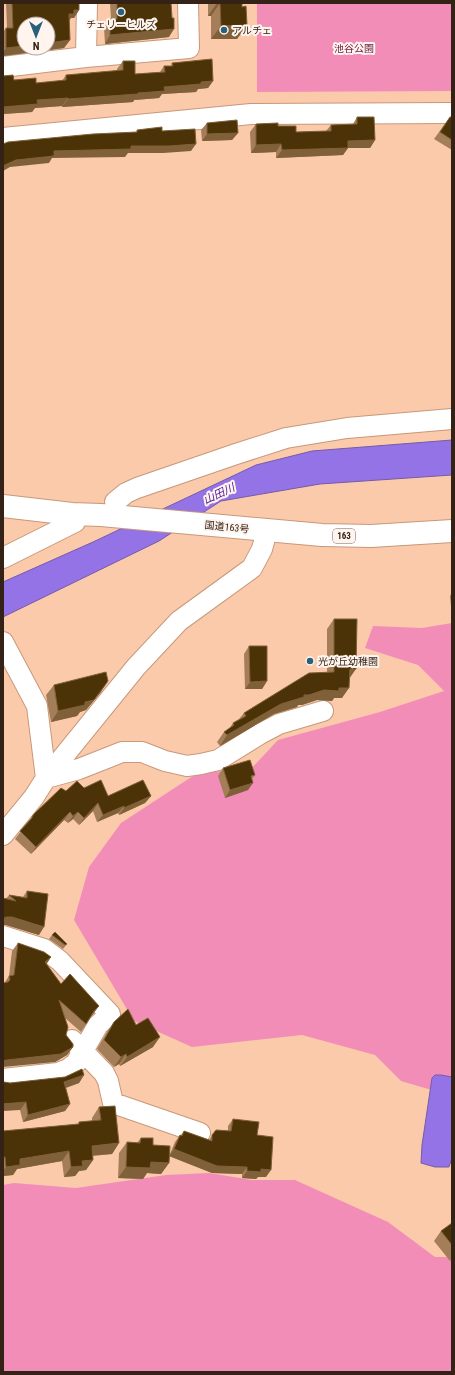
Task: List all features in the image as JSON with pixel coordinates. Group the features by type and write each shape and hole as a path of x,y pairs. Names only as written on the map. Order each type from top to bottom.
{"highway":[{"name":"国道163号","path":"3,506 72,514 108,509 236,528 322,535 371,536 452,531"}],"street":[{"path":"86,57 87,3"},
{"path":"3,67 86,57 189,48 188,3"},
{"path":"3,138 251,114 452,113"},
{"path":"108,509 126,493 137,488 286,438 348,428 452,419"},
{"path":"3,558 74,522"},
{"path":"3,835 34,797 46,778 136,667 179,621 252,568 262,549 267,531"},
{"path":"3,642 37,706 46,778"},
{"path":"46,778 78,769 122,752 142,752 165,761 187,766 218,760 279,724 323,710"},
{"path":"3,936 44,949 60,961 110,1014 78,1045 76,1063 68,1069 58,1073 3,1078"},
{"path":"78,1045 104,1073 108,1081 113,1103 200,1134"}],"green space":[{"name":"池谷公園","path":"257,3 452,3 452,91 257,92"},
{"path":"452,623 452,1096 401,1081 375,1055 302,1035 192,1047 134,1021 74,920 89,867 121,823 199,772 250,770 278,740 380,712 444,691 418,665 365,648 373,626 422,628"},
{"path":"209,1173 252,1180 295,1180 388,1222 435,1257 452,1257 452,1372 3,1372 3,1185 14,1183 76,1188 166,1175"}],"water":[{"name":"山田川","path":"452,440 452,475 320,484 221,501 159,541 3,617 3,582 93,542 256,465 312,451"},
{"path":"435,1075 452,1077 452,1158 449,1167 435,1167 421,1163 422,1145 432,1078"}],"building":[{"path":"12,3 79,3 79,10 74,10 74,14 69,14 70,40 56,42 56,16 16,16 16,47 6,48 6,28 13,28"},
{"path":"117,3 171,3 172,18 174,18 174,29 110,35 110,19 117,19"},
{"path":"220,3 242,3 242,7 246,6 247,25 221,26"},
{"path":"212,59 213,81 201,82 201,84 164,87 165,91 138,94 37,100 38,104 3,107 3,76 13,75 14,80 36,78 36,83 66,80 66,75 123,70 123,61 135,61 135,74 165,72 164,66 173,66 172,63"},
{"path":"357,117 374,117 375,140 348,141 348,148 282,150 281,144 256,145 256,124 278,123 278,126 296,126 296,132 331,131 331,125 357,124"},
{"path":"450,117 452,117 452,140 440,132"},
{"path":"237,120 238,133 207,134 207,123"},
{"path":"162,127 162,131 195,129 196,144 131,146 131,149 54,151 54,156 16,160 3,166 3,144 8,142 93,134 137,132 137,130"},
{"path":"334,619 357,619 356,669 350,669 349,688 339,688 339,691 324,690 309,695 304,695 304,697 281,704 227,735 224,732 234,725 233,723 246,716 244,713 309,673 334,672"},
{"path":"249,646 267,646 267,681 250,682"},
{"path":"106,672 108,681 94,700 85,702 85,705 58,711 54,685"},
{"path":"250,760 255,775 251,776 253,783 230,790 223,768"},
{"path":"101,780 108,796 143,780 151,796 124,808 124,806 103,815 98,803 84,818 78,812 73,816 70,812 36,847 20,831 34,814 61,788 66,791 77,781 84,788"},
{"path":"27,891 48,894 44,927 12,917 6,917 3,919 3,898 16,901 9,895 27,898"},
{"path":"55,932 67,944 65,945 52,935"},
{"path":"18,943 44,952 51,957 45,962 61,984 70,974 99,1006 86,1024 59,1000 68,1027 66,1035 73,1044 73,1047 61,1054 3,1061 3,983 10,980 9,976 14,975"},
{"path":"128,1009 136,1025 148,1018 160,1037 127,1057 126,1054 121,1057 104,1040 114,1022"},
{"path":"82,1069 84,1075 64,1082 70,1104 28,1115 26,1102 3,1104 3,1081 10,1083 65,1077"},
{"path":"115,1106 119,1143 92,1146 93,1160 82,1161 83,1166 71,1167 69,1151 20,1159 20,1165 6,1167 5,1157 3,1157 3,1131 79,1124 79,1122 101,1120 99,1107"},
{"path":"233,1119 259,1122 257,1135 273,1137 271,1170 261,1169 261,1172 247,1171 247,1167 217,1166 174,1149 180,1135 182,1136 184,1131 212,1141 212,1135 216,1130 231,1131"},
{"path":"141,1138 153,1138 153,1145 170,1146 169,1163 151,1162 150,1168 126,1167 127,1142 140,1143"},
{"path":"452,1223 452,1245 441,1231"}],"place":[{"name":"チェリーヒルズ","path":"121,12"},
{"name":"アルチェ","path":"224,30"},
{"name":"光が丘幼稚園","path":"310,661"}]}
